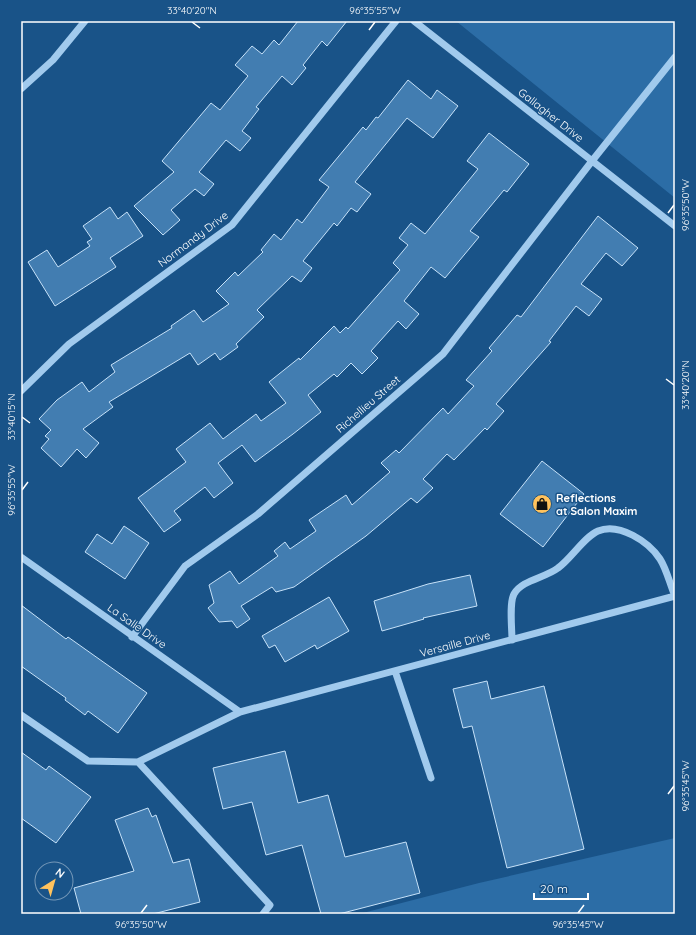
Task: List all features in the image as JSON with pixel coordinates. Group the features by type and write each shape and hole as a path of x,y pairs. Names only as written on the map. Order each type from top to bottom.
{"street":[{"path":"21,89 53,60 85,21"},
{"name":"Normandy Drive","path":"21,391 69,344 232,225 396,21"},
{"name":"Gallagher Drive","path":"414,21 675,226"},
{"name":"Richellieu Street","path":"132,637 185,566 258,514 443,354 592,161 675,57"},
{"path":"512,640 512,600 517,590 525,584 542,578 556,570 590,536 605,529 628,533 651,548 661,560 675,596"},
{"name":"La Salle Drive","path":"21,557 240,712"},
{"name":"Versaille Drive","path":"138,762 240,712 675,596"},
{"path":"395,671 431,778"},
{"path":"21,715 88,761 138,762 270,905 263,914"}],"shaded area":[{"path":"456,21 675,21 675,198"},
{"path":"675,838 675,914 359,914 479,883"}],"building":[{"path":"298,21 347,21 327,46 322,41 303,65 306,68 292,85 282,76 256,107 259,109 242,131 251,138 240,151 226,140 199,172 214,184 204,196 195,189 171,210 180,220 163,235 134,206 174,172 162,161 211,103 220,110 248,76 235,65 252,46 262,54 274,40 279,45"},
{"path":"408,80 431,99 437,90 458,106 433,138 407,118 355,182 371,194 357,212 351,208 337,226 334,223 303,261 312,268 301,282 292,276 257,310 264,317 236,344 238,347 220,360 215,353 198,365 190,353 109,402 113,407 83,429 99,443 86,458 77,449 61,467 41,448 49,439 45,436 51,430 39,419 57,400 82,382 89,392 115,372 111,365 172,328 171,326 194,310 203,322 229,304 216,291 235,272 238,276 263,252 261,250 274,234 281,240 297,219 302,223 329,187 319,180 363,127 366,130 376,117 378,118"},
{"path":"489,133 529,164 507,192 504,190 470,231 479,237 445,278 431,267 404,301 419,314 406,329 398,321 371,351 378,358 362,374 351,363 337,377 334,374 308,395 321,412 293,434 255,462 242,445 218,463 233,483 214,498 205,487 174,511 181,520 164,532 138,498 186,462 176,449 210,423 223,439 256,414 261,421 286,403 269,382 299,358 300,360 334,326 340,333 346,327 348,329 400,270 393,263 408,245 399,238 411,223 425,234 478,169 467,161"},
{"path":"110,207 118,219 127,212 143,236 110,258 116,267 55,306 28,262 47,250 58,267 90,246 87,242 92,239 83,226"},
{"path":"598,216 638,248 622,266 606,253 581,284 602,299 589,316 576,306 549,341 551,342 496,404 504,411 487,430 485,428 454,460 447,454 423,479 433,488 417,503 411,498 366,536 294,587 276,592 272,587 241,606 250,619 237,628 232,621 219,622 208,608 214,603 209,585 230,571 239,584 278,556 274,551 285,542 290,549 316,531 309,520 346,495 352,505 390,472 381,463 396,450 399,453 443,408 448,414 474,386 466,380 492,351 489,348 517,315 521,317"},
{"name":"Reflections at Salon Maxim","path":"542,461 584,494 543,547 500,514"},
{"path":"124,526 149,543 125,579 85,552 97,534 112,544"},
{"path":"470,575 477,606 423,618 424,619 382,631 374,601 428,584"},
{"path":"329,597 349,631 317,649 315,645 285,662 275,645 269,648 262,636"},
{"path":"21,605 66,639 68,637 147,693 118,733 88,711 85,715 65,700 66,698 21,666"},
{"path":"487,681 491,699 544,686 584,849 507,868 472,726 463,728 453,689"},
{"path":"285,751 298,803 328,795 345,857 406,842 420,893 339,914 321,914 302,845 266,855 252,802 223,809 213,768"},
{"path":"21,752 46,770 49,766 91,797 56,843 21,818"},
{"path":"148,808 152,817 156,815 173,863 189,859 200,902 153,914 81,914 74,888 134,871 115,820"}],"place":[{"name":"Reflections at Salon Maxim","path":"542,504"}]}
